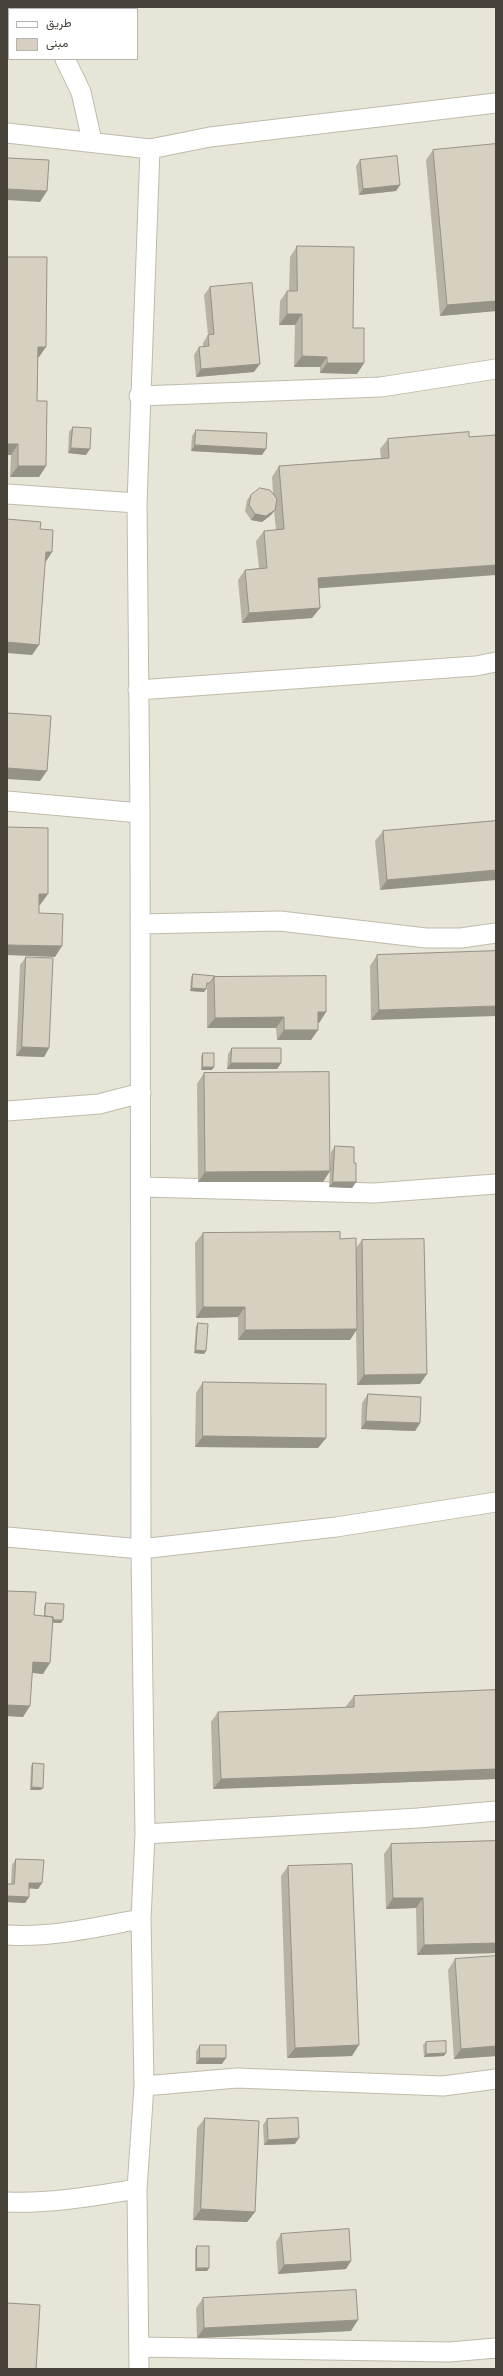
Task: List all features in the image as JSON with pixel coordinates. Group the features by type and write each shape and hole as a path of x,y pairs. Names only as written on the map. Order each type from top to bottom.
{"street":[{"path":"65,60 81,92 92,141"},
{"path":"7,133 92,141 150,149 210,137 496,103"},
{"path":"139,2369 136,2189 144,2086 141,1919 145,1834 141,1549 140,813 137,503 150,149"},
{"path":"140,396 381,387 496,369"},
{"path":"7,494 137,503"},
{"path":"138,690 476,666 496,662"},
{"path":"7,801 140,813"},
{"path":"140,924 280,920 426,938 461,938 496,933"},
{"path":"7,1111 99,1104 141,1093"},
{"path":"141,1187 374,1193 496,1184"},
{"path":"7,1537 141,1549 336,1527 496,1502"},
{"path":"145,1834 418,1818 496,1811"},
{"path":"7,1935 61,1933 141,1919"},
{"path":"144,2086 237,2078 443,2086 496,2079"},
{"path":"7,2202 28,2203 80,2198 136,2189"},
{"path":"139,2347 449,2352 496,2348"}],"shaded area":[{"path":"7,7 496,7 496,2369 7,2369"}],"building":[{"path":"496,144 496,301 447,305 433,150"},
{"path":"397,156 400,185 363,189 360,160"},
{"path":"7,158 49,160 47,191 7,189"},
{"path":"297,246 354,247 353,328 364,328 364,363 327,363 327,357 302,356 302,314 287,314 287,291 297,291"},
{"path":"7,257 47,257 46,347 38,347 37,401 47,401 46,466 18,466 18,444 7,444"},
{"path":"252,283 260,364 201,369 199,347 209,346 208,335 214,334 210,287"},
{"path":"73,427 91,428 90,449 71,448"},
{"path":"196,430 267,433 266,449 195,445"},
{"path":"469,432 469,437 496,435 496,565 318,578 320,608 249,613 245,570 267,568 264,531 284,529 279,466 389,458 388,439"},
{"path":"260,488 270,490 277,499 275,510 266,516 255,514 249,505 251,495"},
{"path":"7,519 41,522 40,529 53,530 52,552 46,552 39,645 7,642"},
{"path":"7,713 51,716 47,771 7,768"},
{"path":"496,821 496,870 387,880 383,831"},
{"path":"7,827 48,828 48,894 39,894 39,913 63,914 62,946 7,945"},
{"path":"496,951 496,1006 379,1010 377,955"},
{"path":"26,957 53,958 49,1048 22,1047"},
{"path":"193,974 215,977 210,983 207,983 206,989 192,988"},
{"path":"326,976 326,1012 318,1012 318,1030 284,1030 284,1017 215,1018 214,977"},
{"path":"232,1048 281,1048 281,1063 231,1063"},
{"path":"203,1053 214,1053 214,1067 203,1067"},
{"path":"329,1072 330,1171 205,1172 204,1073"},
{"path":"335,1146 354,1147 356,1182 333,1182"},
{"path":"340,1232 340,1239 356,1238 357,1329 245,1330 245,1307 203,1307 203,1233"},
{"path":"424,1239 427,1374 364,1375 362,1240"},
{"path":"198,1323 208,1324 206,1351 196,1350"},
{"path":"203,1382 326,1384 326,1438 203,1436"},
{"path":"368,1394 421,1397 420,1423 366,1421"},
{"path":"7,1591 36,1592 34,1615 53,1617 50,1663 33,1662 30,1706 7,1705"},
{"path":"46,1603 64,1604 63,1620 53,1620 53,1617 45,1616"},
{"path":"496,1690 496,1769 221,1779 218,1712 354,1707 354,1696"},
{"path":"33,1763 44,1764 43,1788 32,1787"},
{"path":"496,1841 496,1943 424,1945 423,1898 393,1898 391,1844"},
{"path":"16,1859 44,1860 42,1883 29,1883 29,1897 7,1896 7,1884 14,1884"},
{"path":"352,1864 359,2045 295,2048 288,1866"},
{"path":"496,1956 496,2046 461,2049 455,1959"},
{"path":"446,2041 446,2053 426,2054 426,2042"},
{"path":"200,2045 226,2045 226,2058 200,2058"},
{"path":"205,2118 259,2121 255,2212 201,2209"},
{"path":"298,2118 299,2138 268,2140 267,2119"},
{"path":"349,2229 351,2261 284,2265 281,2234"},
{"path":"197,2246 209,2246 209,2268 197,2268"},
{"path":"356,2290 358,2320 204,2328 203,2298"},
{"path":"7,2303 40,2305 36,2369 7,2369"}]}
